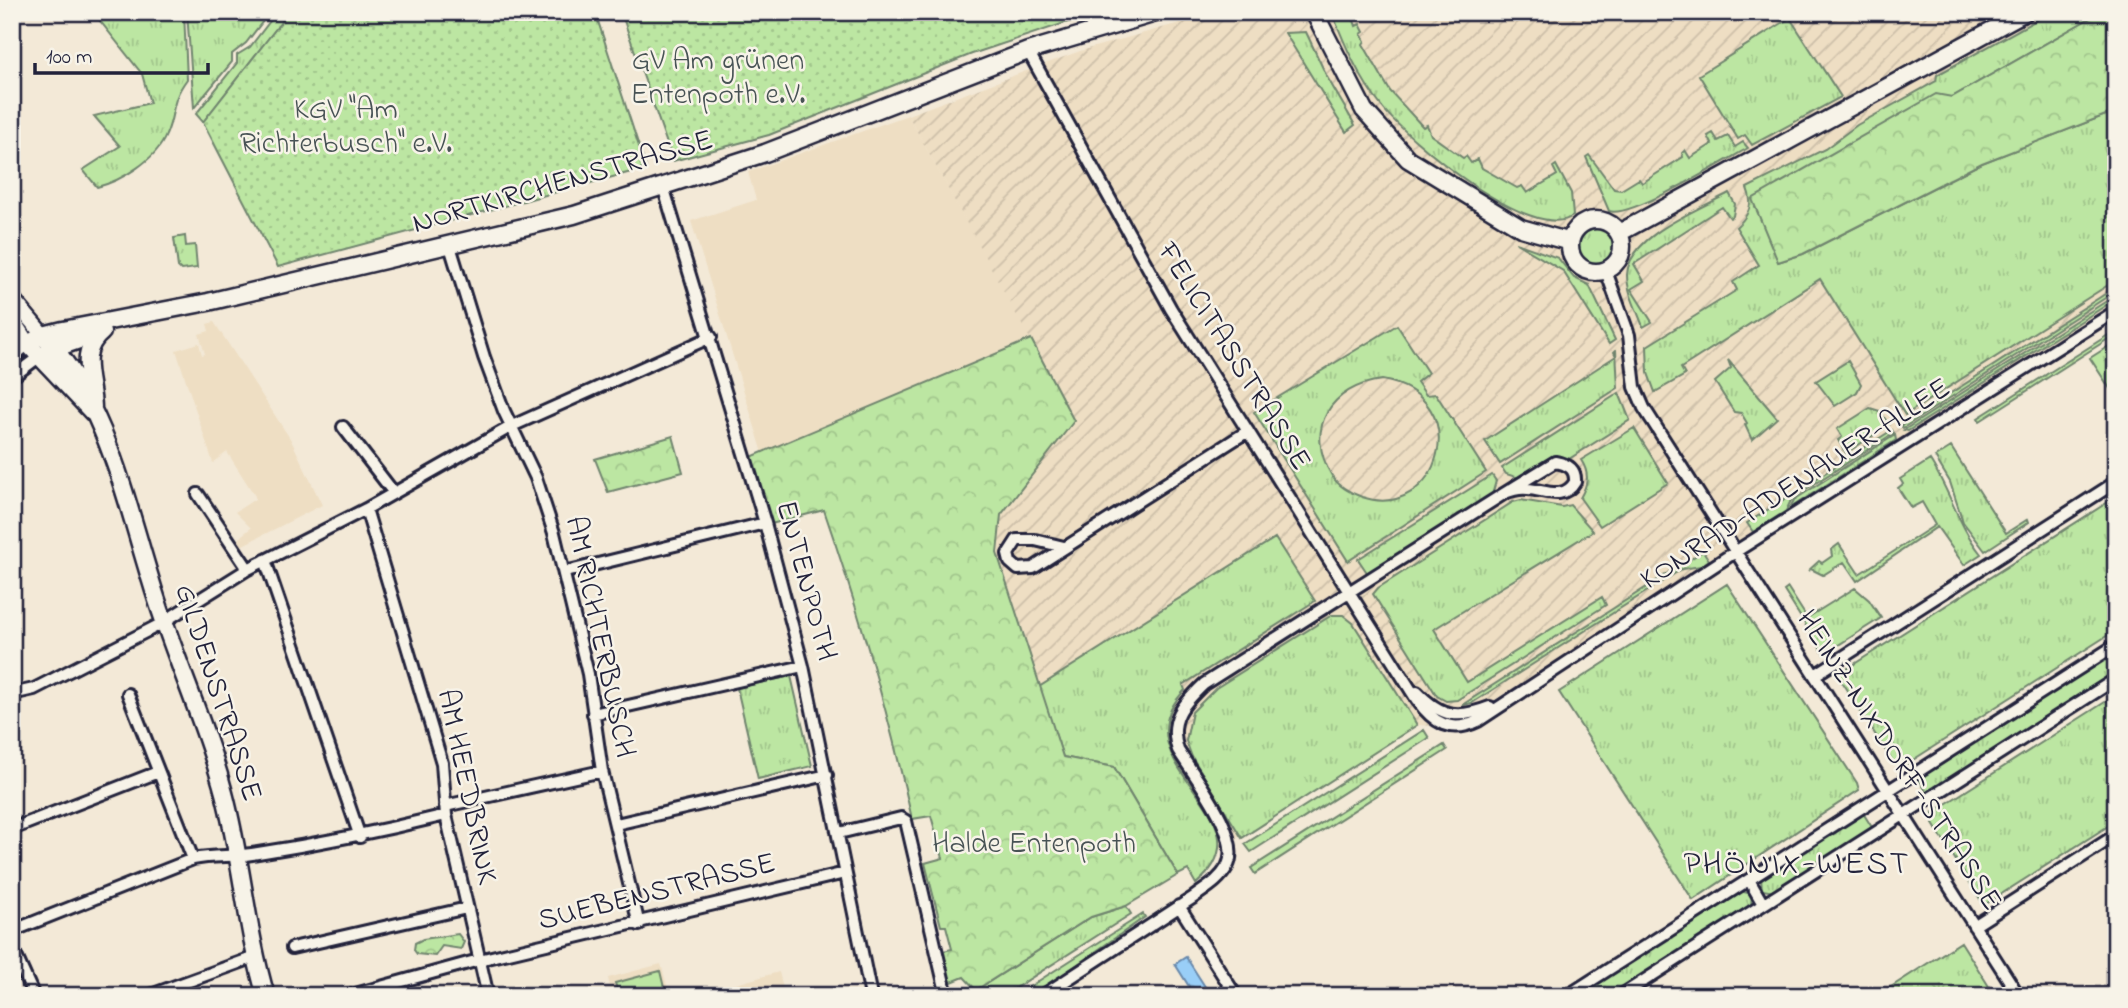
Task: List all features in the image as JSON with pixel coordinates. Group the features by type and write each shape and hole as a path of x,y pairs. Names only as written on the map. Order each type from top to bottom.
{"main road":[{"name":"NORTKIRCHENSTRASSE","path":"34,350 49,341 131,319 574,215 765,153 1028,51 1159,12"},
{"path":"1314,12 1364,110 1408,159 1521,228 1570,243"},
{"path":"1619,233 2025,12"},
{"path":"1591,220 1607,222 1619,233 1621,255 1605,271 1583,269 1572,258 1570,243 1577,228 1591,220"},
{"name":"NORTKIRCHENSTRASSE","path":"49,341 102,332 131,319"},
{"name":"GILDENSTRASSE","path":"93,413 86,352 93,339 102,332"},
{"name":"GILDENSTRASSE","path":"49,341 75,376 93,413 126,498 163,623 224,792 255,957 267,996"},
{"name":"GILDENSTRASSE","path":"34,350 93,413"}],"street":[{"name":"FELICITASSTRASSE","path":"1028,51 1171,309 1425,712 1450,727"},
{"name":"ENTENPOTH","path":"663,186 765,523 803,666 871,996"},
{"name":"AM RICHTERBUSCH","path":"450,246 484,357 536,478 565,572 588,674 602,771 617,824 639,925"},
{"name":"HEINZ-NIXDORF-STRASSE","path":"1605,271 1629,335 1639,398 2019,996"},
{"path":"12,298 49,341"},
{"name":"KONRAD-ADENAUER-ALLEE","path":"1450,727 1466,727 2116,310"},
{"path":"12,319 34,350"},
{"path":"12,694 34,689 163,623 248,569 366,509 512,426 710,337"},
{"path":"12,358 34,350"},
{"path":"12,377 34,350"},
{"path":"343,428 394,493"},
{"path":"1063,547 1035,540 1017,540 1008,555 1012,565 1018,569 1029,570 1248,430"},
{"path":"1042,996 1216,882 1226,869 1232,849 1225,827 1178,750 1174,726 1182,704 1205,684 1505,492 1555,462 1568,465 1576,479 1572,488 1562,493 1523,488 1505,492"},
{"path":"1815,675 2116,482"},
{"path":"198,494 248,569"},
{"name":"AM HEEDBRINK","path":"366,509 443,763 446,810 488,996"},
{"path":"565,572 765,523"},
{"path":"265,560 360,837"},
{"path":"1567,996 2116,645"},
{"path":"593,714 803,666"},
{"path":"1620,996 2116,679"},
{"name":"FELICITASSTRASSE","path":"1408,682 1441,712"},
{"path":"128,694 193,859"},
{"name":"KONRAD-ADENAUER-ALLEE","path":"1441,712 1468,715 1503,702"},
{"path":"12,931 193,859 216,854 237,856 360,837 446,810 602,771"},
{"path":"12,829 158,772"},
{"path":"617,824 827,775"},
{"path":"839,833 901,818 906,821 947,996"},
{"path":"1974,926 2116,835"},
{"name":"SUEBENSTRASSE","path":"348,996 387,991 480,960 639,925 845,873"},
{"path":"1749,880 1762,904"},
{"path":"1179,906 1236,996"},
{"path":"292,948 467,908"},
{"path":"12,947 34,996"},
{"path":"148,996 255,957"}],"shaded area":[{"path":"1219,12 2116,12 2116,304 1452,727 1417,725 1178,875 1114,767 1063,757 1008,598 997,553 1001,515 1074,421 908,115 1080,51"},
{"path":"908,115 1031,339 763,453 691,221 756,200 748,172"},
{"path":"214,322 291,440 322,505 239,547 236,543 251,528 235,512 255,499 255,496 227,452 213,463 176,350 199,343 202,355 205,354 199,334 209,331 207,324"},
{"path":"661,964 670,996 612,996 608,978"},
{"path":"779,972 785,996 693,996 768,975"}],"green space":[{"path":"93,12 184,12 187,79 178,94 166,135 154,153 127,175 97,187 83,170 120,146 94,116 150,103 142,74"},
{"path":"187,12 270,12 246,43 232,54 232,62 194,108"},
{"path":"277,12 289,12 203,122 196,114 237,63 237,55 250,47"},
{"name":"KGV \"Am Richterbusch\" e.V.","path":"289,12 595,12 646,168 278,267 203,122"},
{"name":"GV Am grünen Entenpoth e.V.","path":"621,12 1098,12 972,54 769,135 673,161"},
{"path":"1332,12 1351,12 1356,26 1360,24 1364,32 1361,34 1365,41 1363,44 1390,91 1423,127 1427,125 1431,135 1463,158 1466,156 1471,163 1478,159 1482,168 1517,188 1522,186 1527,193 1557,175 1553,167 1556,165 1571,193 1573,216 1554,221 1529,215 1501,202 1471,184 1417,141 1382,107 1366,85"},
{"path":"2051,12 2101,12 1952,97 1778,262 1803,254 1982,163 2116,111 2116,280 1905,415 1820,279 1681,368 1685,375 1655,392 1648,373 1647,346 1737,290 1733,282 1759,265 1736,227 1749,209 1747,188 1825,149 1857,125 1936,81 1937,75"},
{"path":"2101,12 2116,12 2116,111 1982,163 1803,254 1778,262 1752,199 1936,94 1952,97"},
{"path":"1790,18 1841,97 1752,145 1745,135 1738,139 1699,75"},
{"path":"1306,32 1327,77 1355,125 1346,132 1285,33"},
{"path":"1713,133 1718,141 1728,136 1735,147 1743,142 1748,148 1656,198 1620,211 1609,211 1586,157 1589,155 1614,189 1621,190 1639,179 1642,183 1683,157 1685,150 1690,158 1712,144 1708,136"},
{"path":"1729,193 1735,204 1733,216 1730,218 1722,207 1634,264 1644,281 1631,289 1652,322 1643,327 1627,282 1630,261 1639,248 1668,225"},
{"path":"1597,229 1610,234 1615,247 1610,260 1597,265 1584,260 1579,247 1584,234"},
{"path":"185,236 186,246 195,245 197,268 181,270 178,267 174,238"},
{"path":"1516,243 1558,258 1574,278 1589,285 1615,340 1609,344 1563,271"},
{"path":"2116,287 2116,291 1903,428 1901,425"},
{"path":"2116,295 2116,299 1908,431 1904,430"},
{"path":"1397,325 1428,373 1417,382 1426,395 1436,394 1486,472 1348,561 1254,412","holes":["1382,380 1412,391 1430,409 1438,431 1437,455 1427,476 1411,492 1389,500 1362,497 1342,486 1332,476 1320,442 1327,413 1336,401 1364,384"]},
{"path":"2116,330 2116,334 1980,421 1978,418"},
{"name":"Halde Entenpoth","path":"1031,339 1074,421 1001,515 997,553 1063,757 1114,767 1178,875 1126,906 1091,917 976,990 964,977 949,983 943,951 952,949 946,926 941,926 925,863 943,858 931,816 912,819 872,664 824,510 771,524 751,457"},
{"path":"2112,344 2116,349 2116,398 2090,358"},
{"path":"1616,350 1618,388 1500,464 1485,441 1616,356"},
{"path":"1728,360 1777,418 1752,440 1741,413 1734,412 1715,382 1731,368"},
{"path":"1848,361 1861,384 1857,392 1835,406 1816,381"},
{"path":"1619,393 1630,420 1569,459 1551,458 1519,478 1506,474 1502,468"},
{"path":"1870,408 1880,411 1889,425 1846,453 1838,440 1842,437 1837,429"},
{"path":"1634,428 1668,483 1600,526 1580,498 1587,479 1581,460"},
{"path":"1892,430 1894,433 1792,498 1786,511 1753,532 1747,523"},
{"path":"1895,435 1896,440 1795,505 1787,514 1794,500"},
{"path":"673,436 683,472 608,492 595,459"},
{"path":"1951,447 2006,533 2028,519 2029,522 1985,551 1963,522 1950,482 1935,457"},
{"path":"1930,460 1966,531 1981,554 1964,565 1937,527 1857,581 1844,562 1823,575 1811,569 1808,571 1819,561 1822,563 1832,556 1831,550 1839,544 1859,574 1935,525 1922,502 1911,508 1898,488 1903,484 1900,479"},
{"path":"1492,475 1496,481 1492,495 1368,574 1358,559"},
{"path":"2116,497 2116,630 1905,765 1893,762 1837,675"},
{"path":"1521,500 1562,507 1570,505 1593,531 1434,629 1467,682 1602,597 1606,605 1457,700 1446,701 1437,696 1373,594 1378,588 1513,502"},
{"path":"1275,538 1315,601 1183,685 1185,690 1168,717 1167,742 1178,766 1209,813 1219,836 1216,859 1196,884 1188,870 1178,875 1114,767 1063,757 1039,687"},
{"path":"1703,551 1709,560 1701,566 1682,569 1472,703 1462,705"},
{"path":"1727,584 1859,790 1693,900 1559,692"},
{"path":"1788,588 1807,618 1855,588 1869,600 1881,618 1824,654 1784,591"},
{"path":"1332,615 1343,615 1353,623 1417,725 1242,838 1192,757 1186,741 1192,712 1216,688"},
{"path":"2116,651 2116,674 1928,794 1918,778"},
{"path":"791,676 812,766 758,779 737,688"},
{"path":"2116,695 2116,821 1984,905 1933,824 1933,812"},
{"path":"1424,730 1429,738 1251,852 1245,844"},
{"path":"1444,745 1447,750 1255,874 1251,868"},
{"path":"1863,813 1873,829 1775,892 1762,890 1761,878"},
{"path":"1740,891 1752,894 1751,907 1612,996 1578,996"},
{"path":"1126,906 1131,914 1003,996 984,996 978,989 1091,917"},
{"path":"1143,914 1145,917 1032,996 1015,996"},
{"path":"458,934 464,942 461,949 442,946 435,956 417,954 414,950 415,943 423,939"},
{"path":"1961,942 1995,996 1877,996"},
{"path":"660,971 666,996 619,996 615,983"}],"water":[{"path":"1186,957 1211,996 1195,996 1175,964"}],"district":[{"name":"PHÖNIX-WEST","path":"1797,865"}]}
